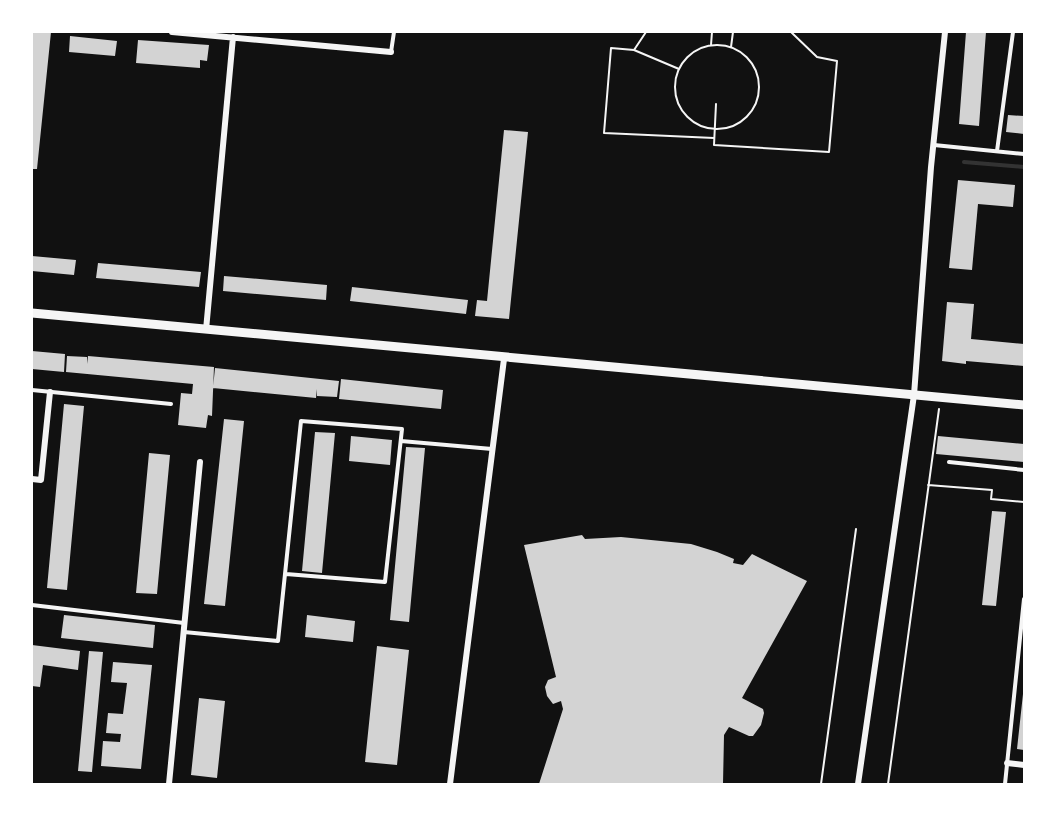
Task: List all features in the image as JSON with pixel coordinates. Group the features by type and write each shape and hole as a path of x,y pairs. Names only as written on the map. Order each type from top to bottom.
{"street":[{"path":"172,32 391,52"},
{"path":"858,784 914,395 945,32"},
{"path":"206,330 233,37"},
{"path":"32,313 504,359 1024,405"},
{"path":"450,784 504,359"},
{"path":"32,479 41,480 50,392"},
{"path":"169,784 200,462"},
{"path":"1007,763 1024,765"}],"lane":[{"path":"391,52 394,32"},
{"path":"997,151 1013,32"},
{"path":"934,145 1024,153"},
{"path":"32,390 171,404"},
{"path":"183,632 278,641 301,421 402,429 385,582 286,574"},
{"path":"401,441 492,449"},
{"path":"949,462 1024,470"},
{"path":"1005,784 1024,599"},
{"path":"32,605 184,623"}],"path":[{"path":"634,50 646,32"},
{"path":"711,45 712,32"},
{"path":"731,47 733,32"},
{"path":"716,104 714,145 829,152 837,61 817,57 790,32"},
{"path":"711,45 731,47 744,55 755,68 759,94 752,110 740,123 715,129 690,120 679,106 675,89 680,69 694,52 711,45"},
{"path":"680,69 634,50 611,48 604,133 714,138"},
{"path":"888,784 940,397"},
{"path":"928,485 992,490 991,499 1024,502"},
{"path":"821,784 856,530"}],"building":[{"path":"32,32 51,32 37,169 32,169"},
{"path":"966,32 986,32 979,126 959,124"},
{"path":"70,36 117,41 115,56 69,52"},
{"path":"138,40 209,45 207,61 200,60 200,68 136,63"},
{"path":"1008,115 1024,116 1024,134 1006,132"},
{"path":"504,130 528,132 509,319 475,316 477,300 487,301"},
{"path":"958,180 1015,185 1013,207 978,204 972,270 949,268"},
{"path":"32,256 76,260 74,275 32,271"},
{"path":"98,263 201,272 199,287 96,278"},
{"path":"224,276 327,285 326,300 223,291"},
{"path":"352,287 468,300 466,314 350,301"},
{"path":"947,302 974,304 971,339 1024,344 1024,366 942,361"},
{"path":"32,351 65,354 64,372 32,369"},
{"path":"67,356 87,357 87,364 88,356 214,367 212,416 208,415 206,428 178,425 181,393 192,394 193,384 66,372"},
{"path":"215,368 339,381 337,397 317,396 317,389 316,398 213,388"},
{"path":"341,379 443,390 441,409 339,399"},
{"path":"64,404 84,406 67,590 47,588"},
{"path":"224,419 244,421 225,606 204,604"},
{"path":"315,432 335,433 322,573 302,571"},
{"path":"351,436 392,440 390,465 349,461"},
{"path":"938,436 1024,444 1024,462 936,454"},
{"path":"406,447 425,448 409,622 390,620"},
{"path":"149,453 170,455 157,594 136,593"},
{"path":"992,511 1006,512 996,606 982,605"},
{"path":"582,535 585,539 621,537 691,544 717,552 734,559 733,563 743,565 752,554 807,581 742,698 763,709 761,725 753,736 729,727 724,735 723,784 539,784 563,709 561,701 553,704 547,696 545,687 548,680 556,677 524,545"},
{"path":"64,615 155,625 153,648 61,638"},
{"path":"307,615 355,621 353,642 305,637"},
{"path":"32,645 80,651 78,670 43,665 40,687 32,686"},
{"path":"377,646 409,650 397,765 365,762"},
{"path":"89,651 103,652 92,772 78,771"},
{"path":"113,662 152,665 141,769 101,766 103,741 120,742 121,734 106,733 108,713 123,714 127,683 111,682"},
{"path":"1024,694 1024,750 1017,749"},
{"path":"199,698 225,701 217,778 191,775"}],"waterway":[{"path":"964,162 1024,167"}]}
